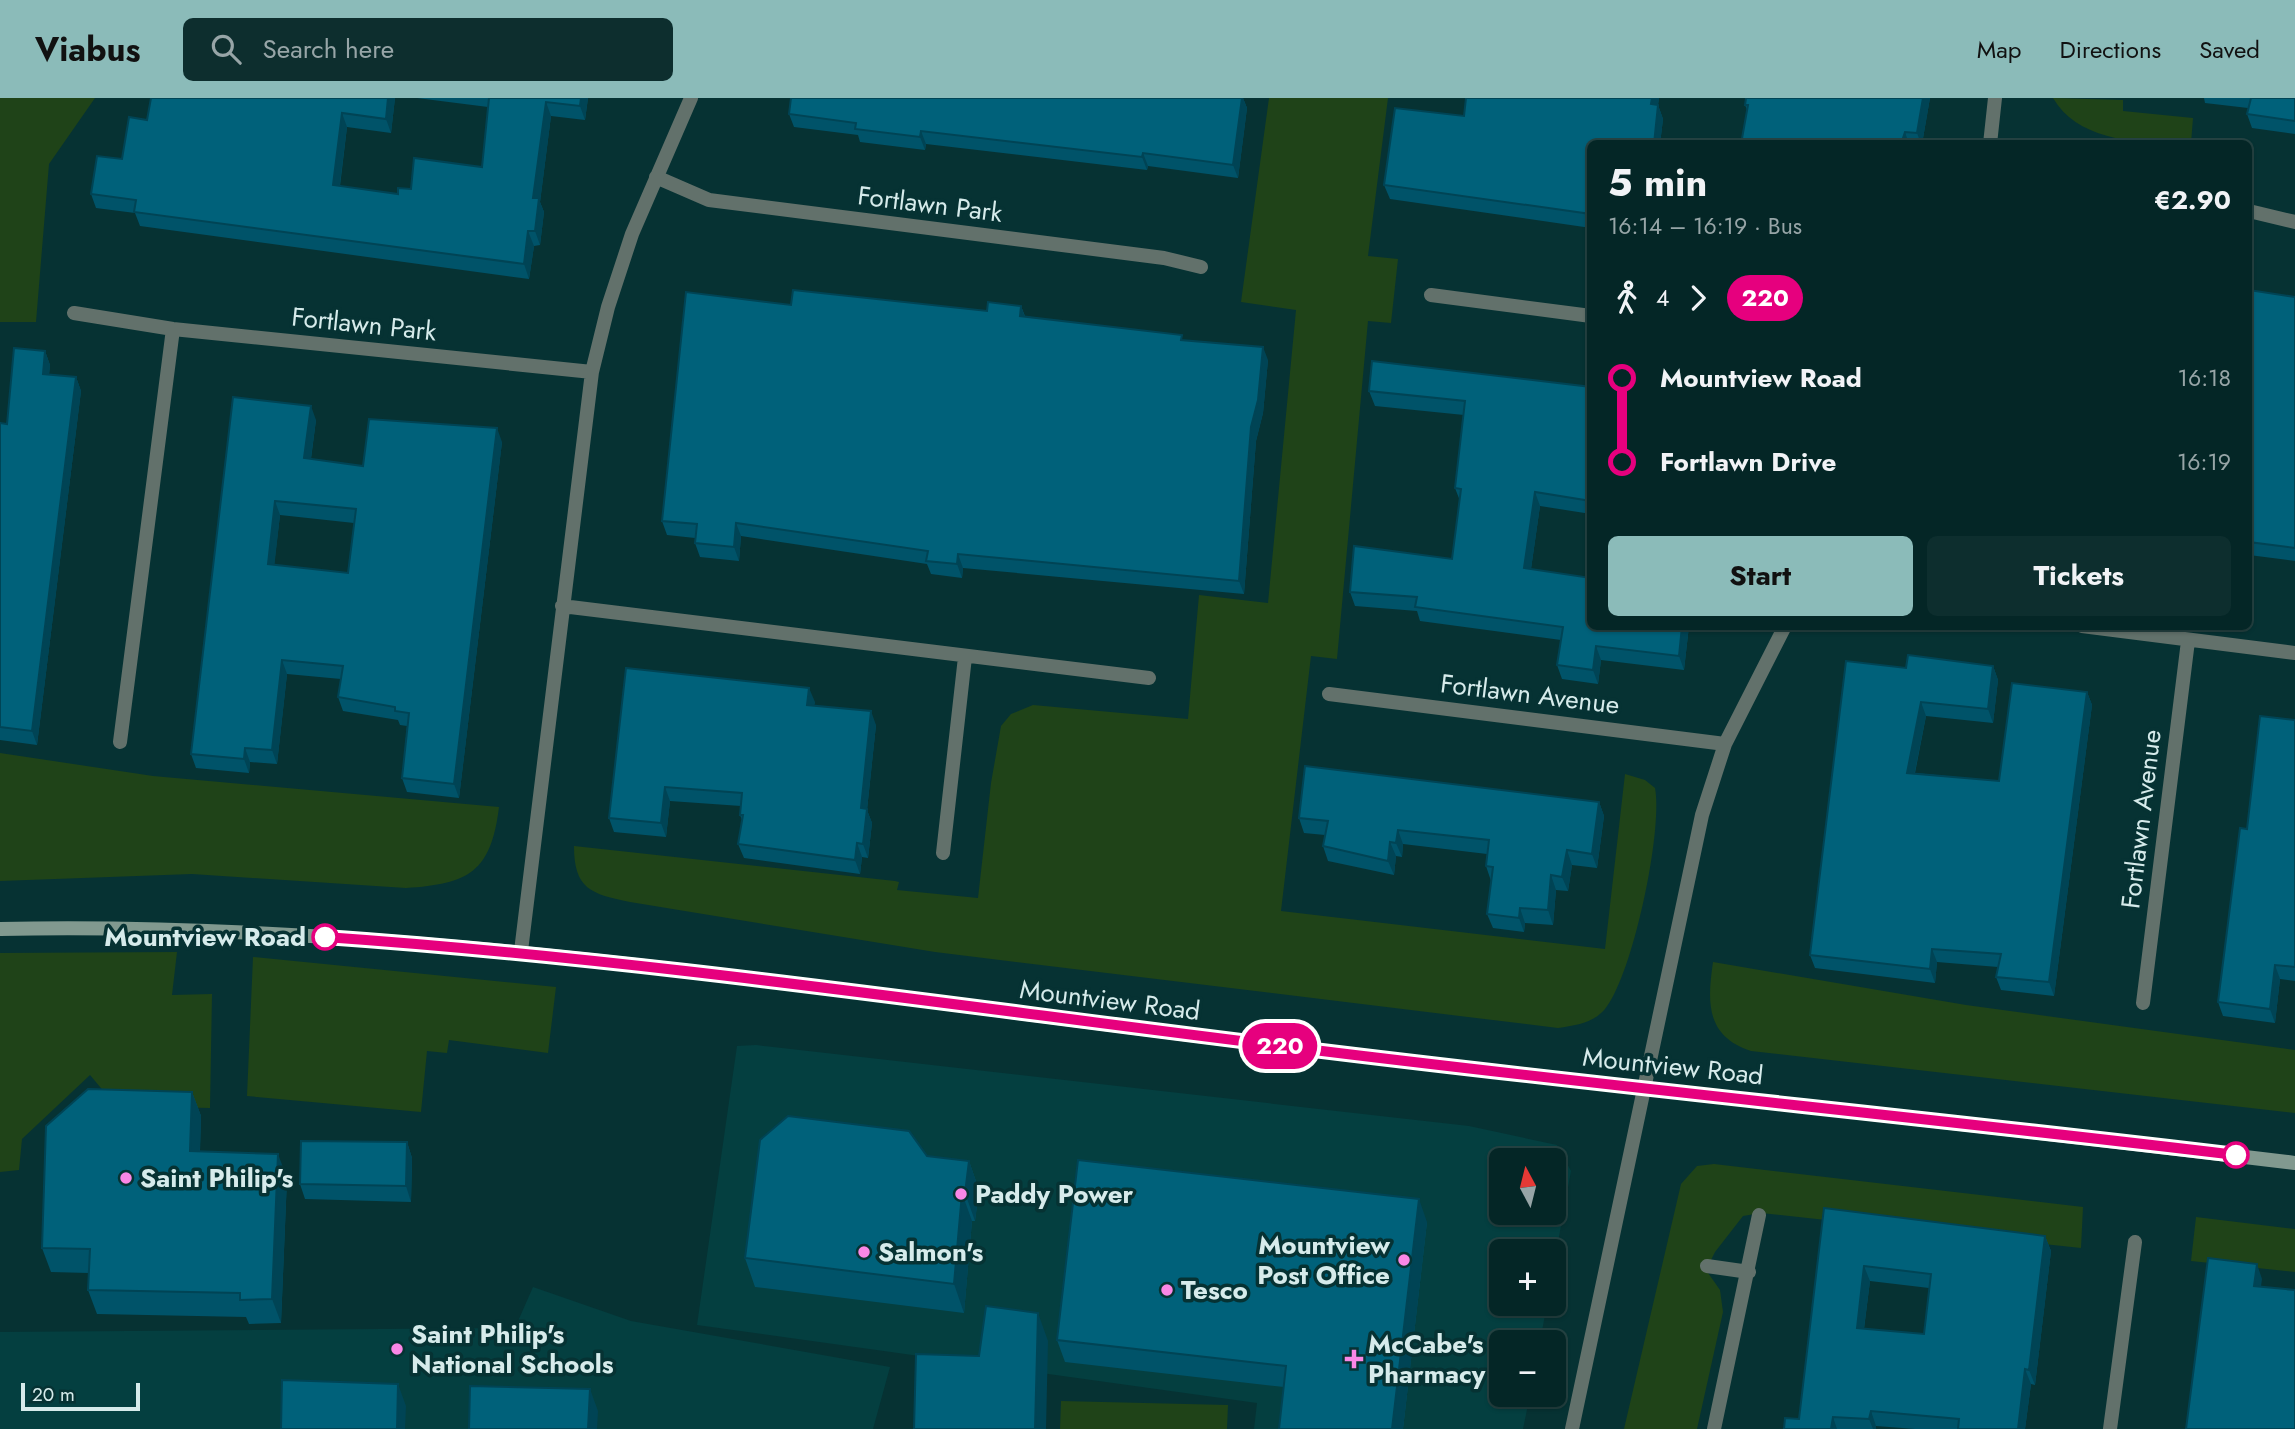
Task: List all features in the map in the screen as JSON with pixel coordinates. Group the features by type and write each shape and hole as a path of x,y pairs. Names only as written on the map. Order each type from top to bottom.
{"street":[{"path":"521,951 592,372 629,241 691,98"},
{"path":"1990,140 1995,98"},
{"name":"Fortlawn Park","path":"656,177 709,200 1164,258 1202,267"},
{"path":"2252,212 2295,222"},
{"path":"1431,295 1587,315"},
{"name":"Fortlawn Park","path":"74,313 173,329 592,372"},
{"path":"120,742 173,329"},
{"path":"562,606 1149,678"},
{"path":"1572,1429 1702,815 1725,744 1783,630"},
{"path":"2111,630 2295,653"},
{"name":"Fortlawn Avenue","path":"2143,1003 2189,641"},
{"path":"943,853 965,657"},
{"name":"Fortlawn Avenue","path":"1329,694 1725,744"},
{"name":"Mountview Road","path":"0,929 241,931 521,951 684,969 1395,1060 2295,1163"},
{"path":"1714,1429 1759,1215"},
{"path":"2110,1429 2135,1242"},
{"path":"1707,1266 1749,1272"}],"shaded area":[{"path":"756,1045 1469,1126 1557,1145 1559,1148 1489,1148 1489,1225 1561,1225 1559,1239 1489,1239 1489,1316 1545,1316 1542,1330 1489,1330 1489,1407 1528,1407 1523,1429 1254,1429 1257,1403 697,1325 737,1046"},
{"path":"1566,1162 1571,1171 1566,1198"},
{"name":"Saint Philip's National Schools","path":"533,1287 631,1321 890,1367 873,1429 0,1429 0,1332 515,1328"}],"green space":[{"path":"0,98 95,98 49,164 36,322 0,322"},
{"path":"1269,98 1388,98 1368,256 1398,259 1391,323 1368,321 1337,659 1311,656 1281,911 1605,949 1625,774 1645,780 1655,788 1656,808 1644,902 1626,966 1605,1009 1589,1021 1558,1028 935,952 630,902 605,896 587,887 577,872 574,846 895,881 899,882 897,890 978,898 991,783 1001,726 1011,714 1033,705 1188,719 1199,595 1268,603 1296,310 1241,302"},
{"path":"2053,98 2123,100 2123,111 2193,118 2191,140 2114,138 2079,124 2065,113"},
{"path":"0,753 153,776 499,807 490,847 483,860 461,878 428,886 406,888 192,874 0,881"},
{"path":"177,952 172,995 212,994 210,1108 116,1106 90,1075 22,1139 19,1170 0,1172 0,953"},
{"path":"253,957 556,987 548,1053 449,1040 447,1053 427,1051 421,1112 247,1096"},
{"path":"1713,962 1966,1005 2295,1050 2295,1113 1751,1051 1725,1037 1713,1016 1710,991"},
{"path":"1714,1164 2083,1207 2081,1248 1761,1213 1743,1216 1715,1252 1706,1270 1720,1290 1723,1312 1697,1429 1624,1429 1681,1184 1697,1166"},
{"path":"2196,1217 2295,1229 2295,1272 2191,1261"},
{"path":"1061,1401 1228,1405 1227,1429 1060,1429"}],"building":[{"path":"151,98 388,98 386,119 342,113 333,185 398,194 398,188 411,189 414,158 482,167 489,98 581,98 580,106 546,102 533,198 539,198 535,231 528,231 524,264 134,212 136,200 91,194 97,156 122,159 129,117 147,120"},
{"path":"791,98 1242,98 1233,165 1143,153 1142,157 921,131 920,137 855,129 856,123 789,114"},
{"path":"1466,98 1652,98 1651,104 1658,105 1654,140 1587,140 1587,213 1384,185 1395,108 1464,116"},
{"path":"1746,98 1923,98 1917,133 1905,132 1902,140 1742,140 1748,105 1745,105"},
{"path":"2251,98 2295,98 2295,121 2247,114"},
{"path":"793,290 987,311 988,302 1021,306 1020,316 1182,335 1181,340 1263,347 1258,400 1251,427 1239,581 958,554 957,564 926,561 928,551 736,523 734,547 695,543 697,524 662,521 686,292 791,305"},
{"path":"2252,290 2295,297 2295,548 2252,542"},
{"path":"14,348 45,351 43,374 76,377 32,731 0,727 0,423 7,424"},
{"path":"1372,361 1587,387 1587,500 1535,492 1524,568 1587,577 1587,630 1682,630 1679,656 1596,646 1593,670 1557,665 1563,627 1415,607 1417,597 1350,592 1354,546 1452,559 1461,489 1455,488 1465,401 1369,391"},
{"path":"233,397 311,406 304,458 363,466 369,419 497,428 454,784 402,778 409,713 395,711 395,707 338,697 343,666 282,660 272,750 245,748 244,759 191,754","holes":["275,501 356,509 348,573 268,564"]},
{"path":"1908,655 1993,666 1988,709 1921,702 1907,773 1999,781 2012,683 2087,692 2049,982 1996,977 2001,954 1932,949 1930,969 1810,955 1846,661 1906,668"},
{"path":"626,668 809,688 807,705 871,711 861,808 867,809 863,844 857,843 855,860 738,844 743,815 740,815 742,793 665,787 661,823 609,818"},
{"path":"2260,716 2295,720 2295,967 2275,965 2270,1009 2218,1002 2240,828 2247,829"},
{"path":"1305,766 1599,802 1592,854 1567,850 1562,877 1551,875 1548,910 1520,908 1519,918 1487,914 1493,867 1486,866 1489,840 1398,830 1396,843 1390,842 1388,861 1323,846 1328,821 1299,818"},
{"name":"Saint Philip's","path":"88,1089 192,1092 190,1151 278,1154 272,1299 240,1300 240,1293 88,1290 90,1249 42,1248 46,1126"},
{"name":"Salmon's","path":"788,1116 909,1131 927,1156 969,1161 965,1193 962,1193 954,1284 745,1258 760,1140"},
{"path":"301,1141 407,1142 406,1186 300,1184"},
{"path":"1078,1160 1419,1199 1392,1429 1279,1429 1286,1366 1057,1340"},
{"path":"1824,1208 2045,1236 2029,1370 2025,1369 2018,1429 1958,1429 1959,1419 1871,1411 1869,1419 1833,1417 1831,1429 1784,1429 1785,1418 1799,1419","holes":["1864,1266 1931,1274 1924,1334 1857,1328"]},
{"path":"2208,1258 2257,1264 2254,1286 2295,1290 2295,1429 2186,1429"},
{"path":"986,1306 1038,1313 1035,1429 914,1429 916,1354 979,1356"},
{"path":"282,1380 398,1384 397,1429 281,1429"},
{"path":"470,1386 590,1389 588,1429 469,1429"}],"bus line":[{"name":"220","path":"325,937 521,951 684,969 1395,1060 2236,1155"}],"place":[{"name":"Mountview Road","path":"325,937"},
{"name":"Saint Philip's","path":"126,1178"},
{"name":"Paddy Power","path":"961,1194"},
{"name":"Salmon's","path":"864,1252"},
{"name":"Mountview Post Office","path":"1404,1260"},
{"name":"Tesco","path":"1167,1290"},
{"name":"Saint Philip's National Schools","path":"397,1349"},
{"name":"McCabe's Pharmacy","path":"1354,1359"}]}
